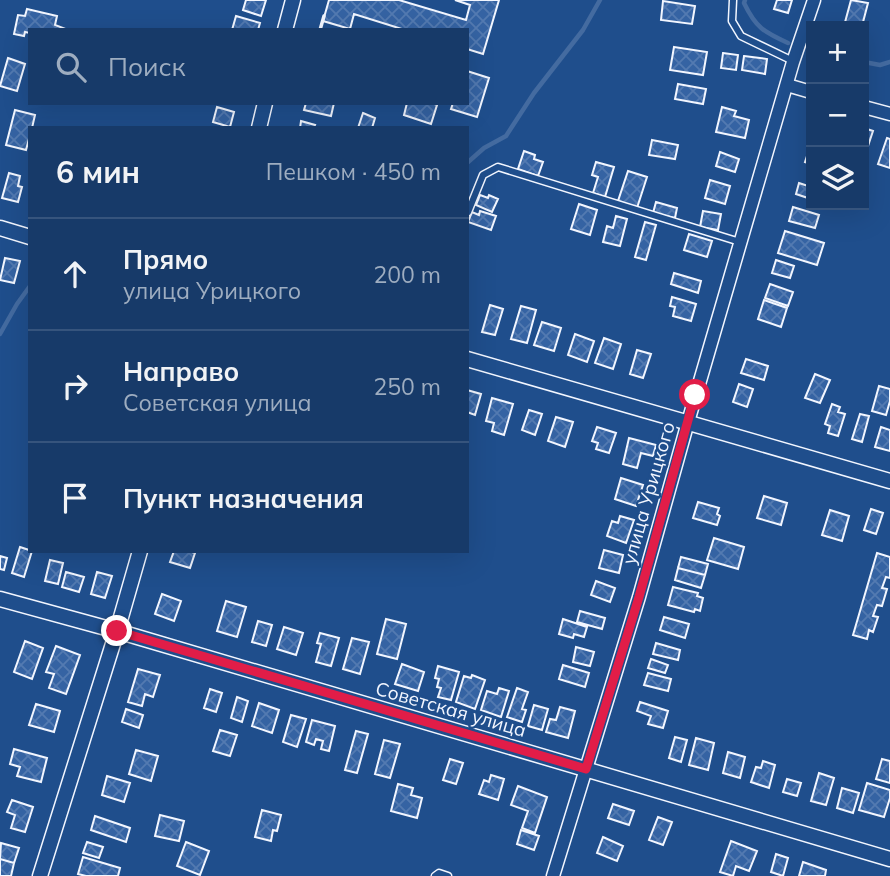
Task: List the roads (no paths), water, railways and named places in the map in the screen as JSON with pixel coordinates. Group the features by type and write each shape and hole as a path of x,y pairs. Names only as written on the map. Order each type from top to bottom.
{"street":[{"path":"286,28 293,0"},
{"name":"улица Урицкого","path":"553,876 639,597 740,242 814,0"},
{"path":"787,85 806,91"},
{"path":"259,126 265,105"},
{"path":"869,108 890,114"},
{"path":"0,228 28,236"},
{"path":"469,360 890,481"},
{"path":"40,876 139,553"},
{"name":"Советская улица","path":"0,599 890,859"}],"lane":[{"path":"733,0 732,21 740,36 793,62"},
{"path":"469,210 483,175 498,167 740,242"},
{"path":"435,876 439,873 448,876"}],"waterway":[{"path":"469,161 484,148 506,136 534,93 583,30 600,0"},
{"path":"745,0 744,3 757,24 788,43"},
{"path":"869,63 880,65 890,62"},
{"path":"0,334 28,289"}]}
